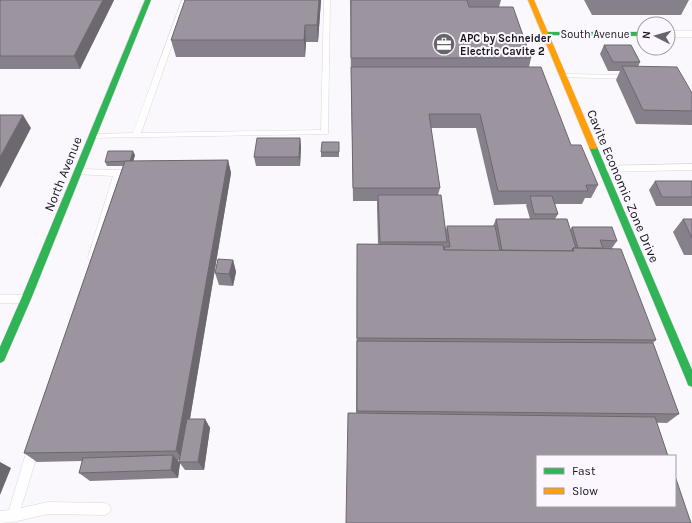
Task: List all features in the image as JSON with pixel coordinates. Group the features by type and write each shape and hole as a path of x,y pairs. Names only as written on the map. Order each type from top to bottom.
{"street":[{"name":"North Avenue","path":"0,358 26,299 148,0"},
{"name":"Cavite Economic Zone Drive","path":"531,0 692,382"},
{"name":"South Avenue","path":"545,34 636,34"},
{"path":"676,34 692,34"}],"lane":[{"path":"136,135 185,0"},
{"path":"93,136 325,132 327,0"},
{"path":"563,76 634,77"},
{"path":"602,169 692,167"},
{"path":"78,172 134,172"},
{"path":"90,264 118,173"},
{"path":"0,299 26,299"},
{"path":"13,516 36,440"},
{"path":"0,517 13,516 48,508 105,509"}],"building":[{"path":"0,0 103,0 74,56 0,56"},
{"path":"185,0 319,0 317,25 305,25 304,40 171,40"},
{"path":"351,0 467,0 469,7 513,7 531,58 351,58"},
{"path":"604,45 631,45 640,62 613,62"},
{"path":"622,66 677,67 692,93 692,111 643,110"},
{"path":"351,67 541,67 571,145 581,145 598,185 586,185 588,191 498,191 480,114 429,114 440,188 353,188"},
{"path":"0,115 23,115 0,157"},
{"path":"257,138 300,138 299,157 254,157"},
{"path":"322,142 339,142 339,152 321,152"},
{"path":"108,151 133,151 130,161 105,162"},
{"path":"228,160 176,451 24,453 125,161"},
{"path":"655,181 692,181 692,197 662,197"},
{"path":"378,195 441,195 447,242 380,242"},
{"path":"530,196 552,196 558,214 534,214"},
{"path":"496,219 567,219 576,248 573,248 572,251 502,250"},
{"path":"683,219 692,219 692,238"},
{"path":"447,226 495,226 500,251 445,250 444,247 450,247"},
{"path":"572,227 612,227 617,241 600,240 603,248 578,248"},
{"path":"357,244 443,245 444,250 574,251 573,248 621,249 656,340 357,338"},
{"path":"218,259 233,260 229,274 215,273"},
{"path":"357,341 653,343 679,414 357,411"},
{"path":"348,413 655,417 668,455 536,455 536,507 676,507 676,479 691,523 346,523"},
{"path":"187,419 205,419 198,462 179,462"},
{"path":"173,455 171,470 79,473 83,458"}],"traffic: fast":[{"path":"0,358 26,299 148,0"},
{"path":"545,34 636,34"},
{"path":"593,147 692,382"}],"traffic: slow":[{"path":"531,0 593,147"}],"place":[{"name":"APC by Schneider Electric Cavite 2","path":"444,44"}]}
